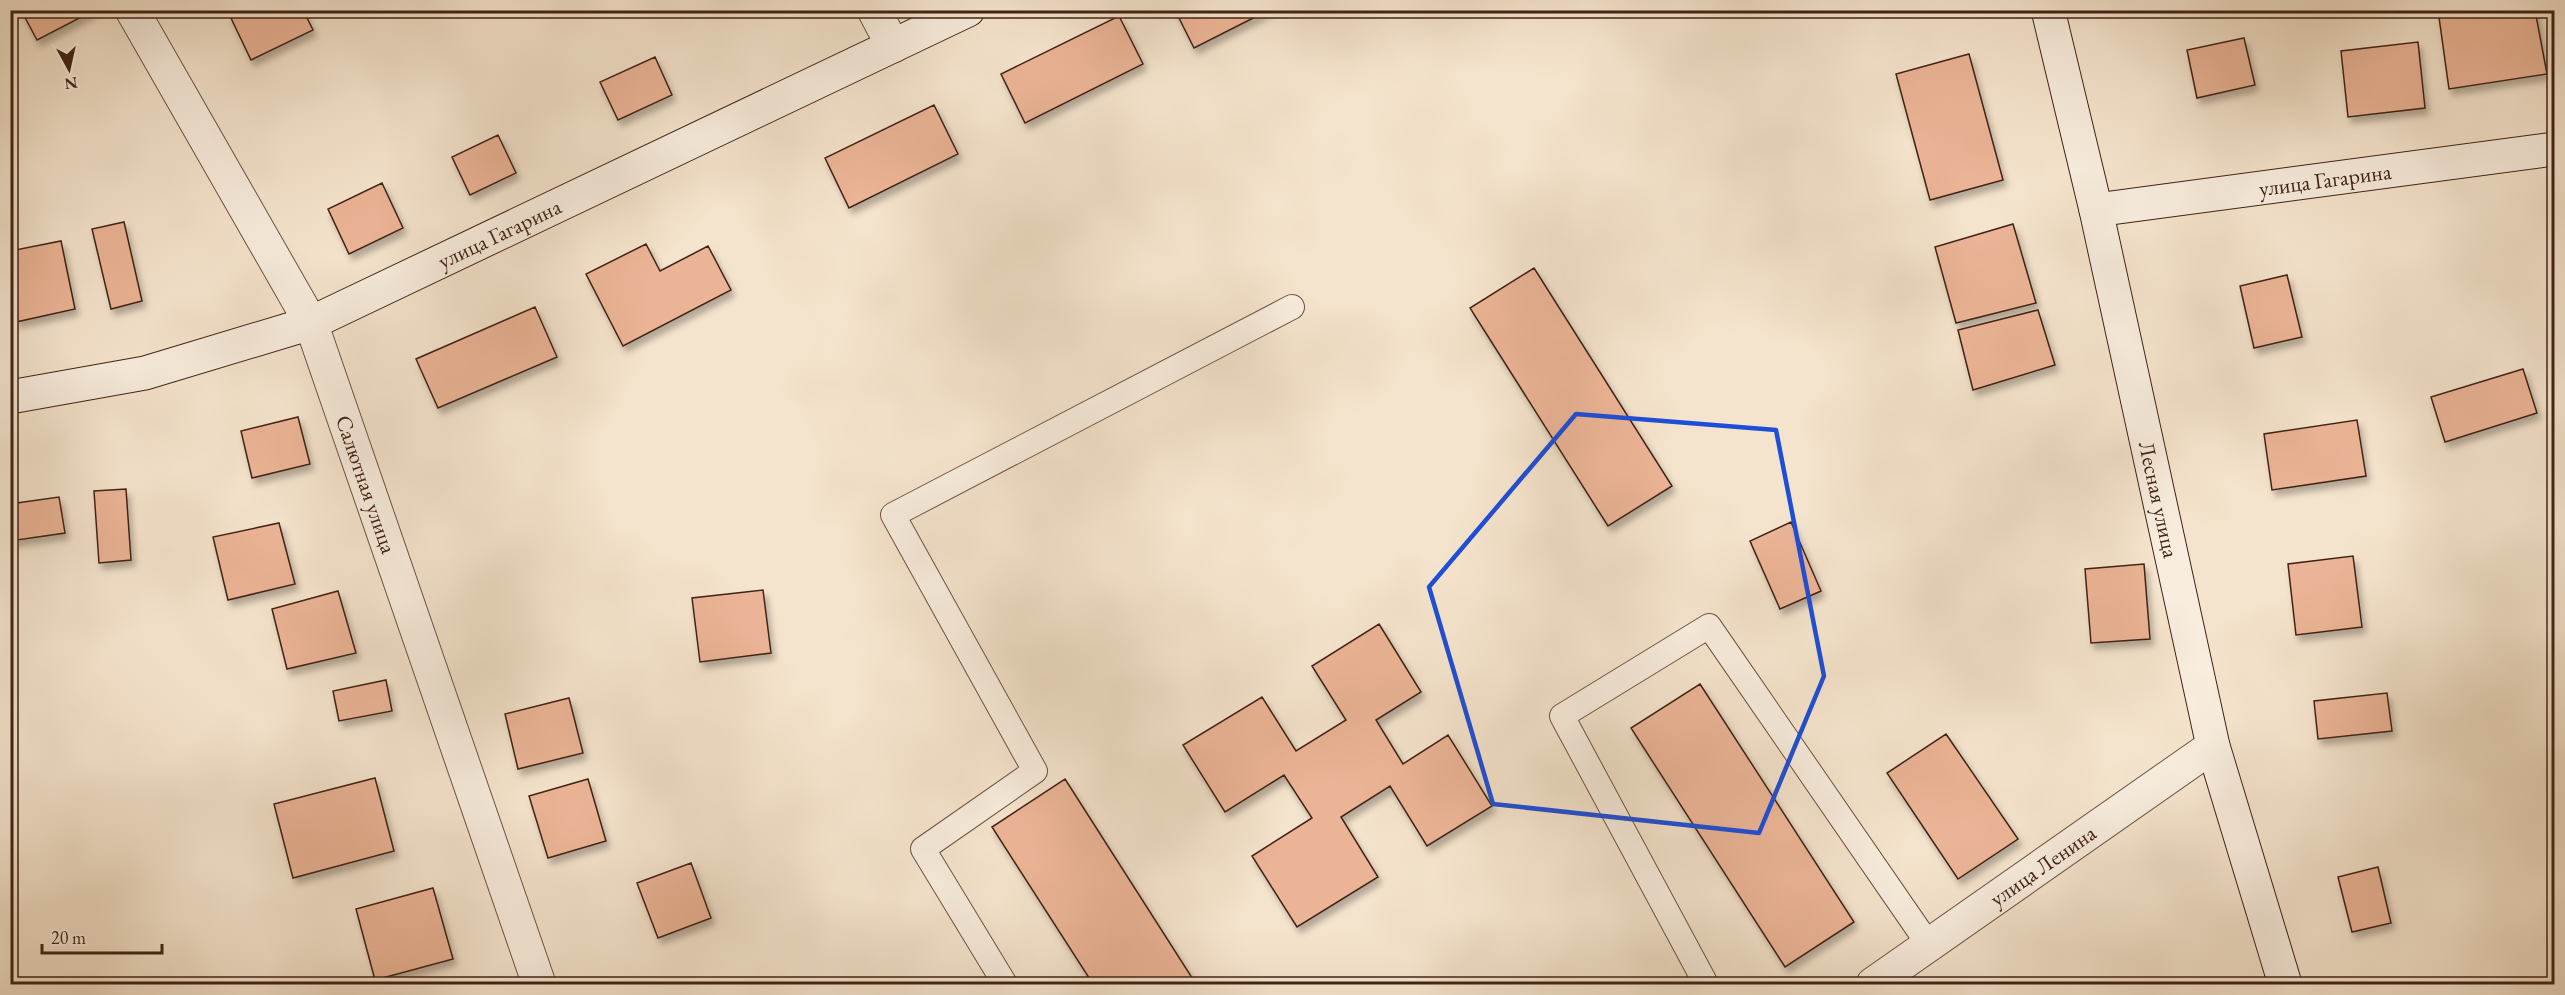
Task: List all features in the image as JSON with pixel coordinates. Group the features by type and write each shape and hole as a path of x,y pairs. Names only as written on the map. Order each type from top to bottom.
{"street":[{"name":"Салютная улица","path":"132,10 311,323 539,984"},
{"path":"874,10 893,46"},
{"name":"улица Гагарина","path":"10,397 145,373 311,323 968,10"},
{"name":"Лесная улица","path":"2048,10 2096,210 2213,746 2285,984"},
{"name":"улица Гагарина","path":"2096,210 2554,149"},
{"name":"улица Ленина","path":"1873,984 2213,746"}],"lane":[{"path":"1005,984 923,849 1035,771 893,515 1292,307"},
{"path":"1707,984 1562,716 1708,626 1929,945"}],"highlighted area":[{"path":"1576,414 1776,430 1824,676 1759,833 1493,804 1429,587"}],"building":[{"path":"21,10 93,10 93,11 37,40"},
{"path":"242,10 303,10 313,30 251,60 230,16"},
{"path":"1175,10 1269,10 1194,48"},
{"path":"2438,10 2535,10 2547,74 2449,89"},
{"path":"1119,16 1143,64 1025,123 1001,74"},
{"path":"2244,38 2255,85 2197,98 2187,50"},
{"path":"2418,42 2425,108 2348,117 2341,51"},
{"path":"1969,54 2003,180 1930,200 1896,74"},
{"path":"655,57 672,95 618,120 600,82"},
{"path":"934,105 958,154 849,208 825,158"},
{"path":"498,135 516,173 470,195 452,157"},
{"path":"382,183 403,228 349,254 328,209"},
{"path":"124,222 142,301 111,309 92,229"},
{"path":"2013,224 2036,303 1956,323 1935,247"},
{"path":"61,241 75,309 16,322 10,299 10,251"},
{"path":"646,244 660,271 708,246 731,290 623,346 586,274"},
{"path":"1534,268 1672,486 1608,526 1470,308"},
{"path":"2287,275 2302,337 2254,348 2240,286"},
{"path":"535,307 557,357 438,408 416,359"},
{"path":"2038,310 2055,365 1973,390 1958,330"},
{"path":"2523,369 2537,413 2445,442 2431,397"},
{"path":"298,417 310,464 252,478 241,431"},
{"path":"2357,420 2366,476 2272,490 2264,434"},
{"path":"126,489 131,560 99,563 94,491"},
{"path":"59,497 65,533 10,541 10,504"},
{"path":"1791,522 1821,591 1780,609 1750,541"},
{"path":"279,523 295,584 228,600 213,537"},
{"path":"2353,556 2362,627 2296,635 2288,564"},
{"path":"2144,564 2150,639 2091,643 2085,569"},
{"path":"763,590 771,653 700,662 692,598"},
{"path":"338,591 356,653 287,669 272,609"},
{"path":"1379,624 1421,692 1376,720 1403,764 1448,735 1492,806 1427,846 1390,786 1341,817 1378,877 1297,927 1252,856 1312,818 1284,775 1225,812 1183,745 1262,697 1296,751 1346,720 1312,666"},
{"path":"386,680 392,711 339,721 333,691"},
{"path":"1700,684 1854,922 1785,967 1631,728"},
{"path":"2387,693 2392,731 2318,739 2314,701"},
{"path":"569,698 583,753 518,769 505,714"},
{"path":"1946,734 2018,839 1958,879 1887,773"},
{"path":"375,778 394,851 293,878 274,804"},
{"path":"588,779 606,841 548,858 529,796"},
{"path":"1065,779 1196,984 1093,984 992,827"},
{"path":"691,863 711,918 658,938 637,883"},
{"path":"2378,867 2391,923 2352,932 2338,877"},
{"path":"433,888 453,959 375,980 356,909"}]}
